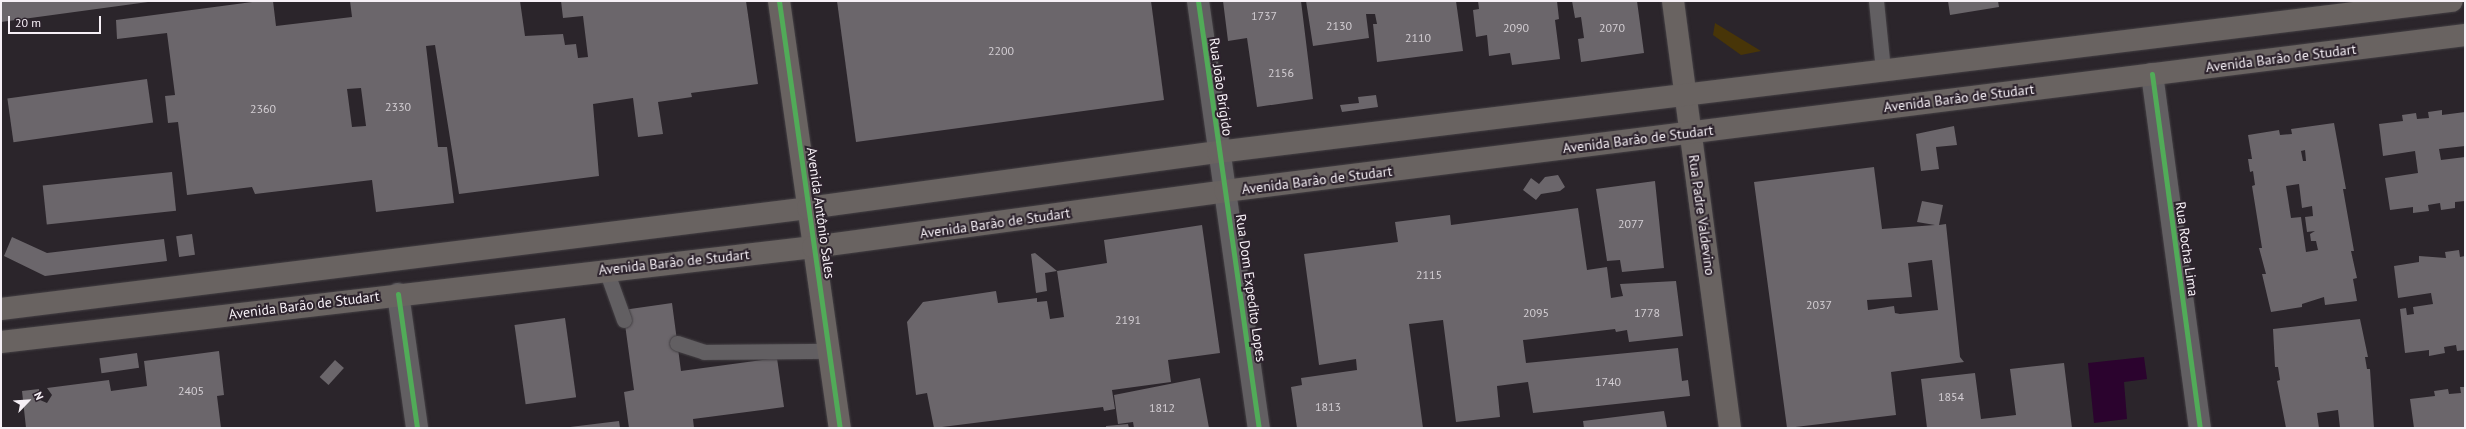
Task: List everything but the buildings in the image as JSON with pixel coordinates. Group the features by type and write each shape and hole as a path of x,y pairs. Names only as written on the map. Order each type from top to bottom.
{"main road":[{"name":"Avenida Antônio Sales","path":"779,1 840,428"},
{"name":"Rua Padre Valdevino","path":"1673,1 1730,428"},
{"path":"1,309 808,208 1218,152 1685,98 1883,70 2452,1"},
{"name":"Avenida Barão de Studart","path":"1,342 813,246 1225,191 2465,35"}],"street":[{"name":"Rua João Brígido","path":"1198,1 1218,152"},
{"name":"Rua Rocha Lima","path":"2152,74 2200,428"},
{"name":"Rua Dom Expedito Lopes","path":"1218,152 1259,428"},
{"path":"398,294 416,428"}],"lane":[{"path":"1876,1 1883,70"},
{"path":"606,270 624,320"},
{"path":"677,343 712,353 829,351"}],"shaded area":[{"path":"1715,23 1761,51 1741,55 1713,35"},
{"path":"2144,357 2147,379 2124,382 2127,419 2094,423 2088,363"}],"cycle path":[{"path":"779,1 840,428"},
{"path":"1198,1 1259,428"},
{"path":"2152,74 2200,428"},
{"path":"398,294 417,428"}]}
